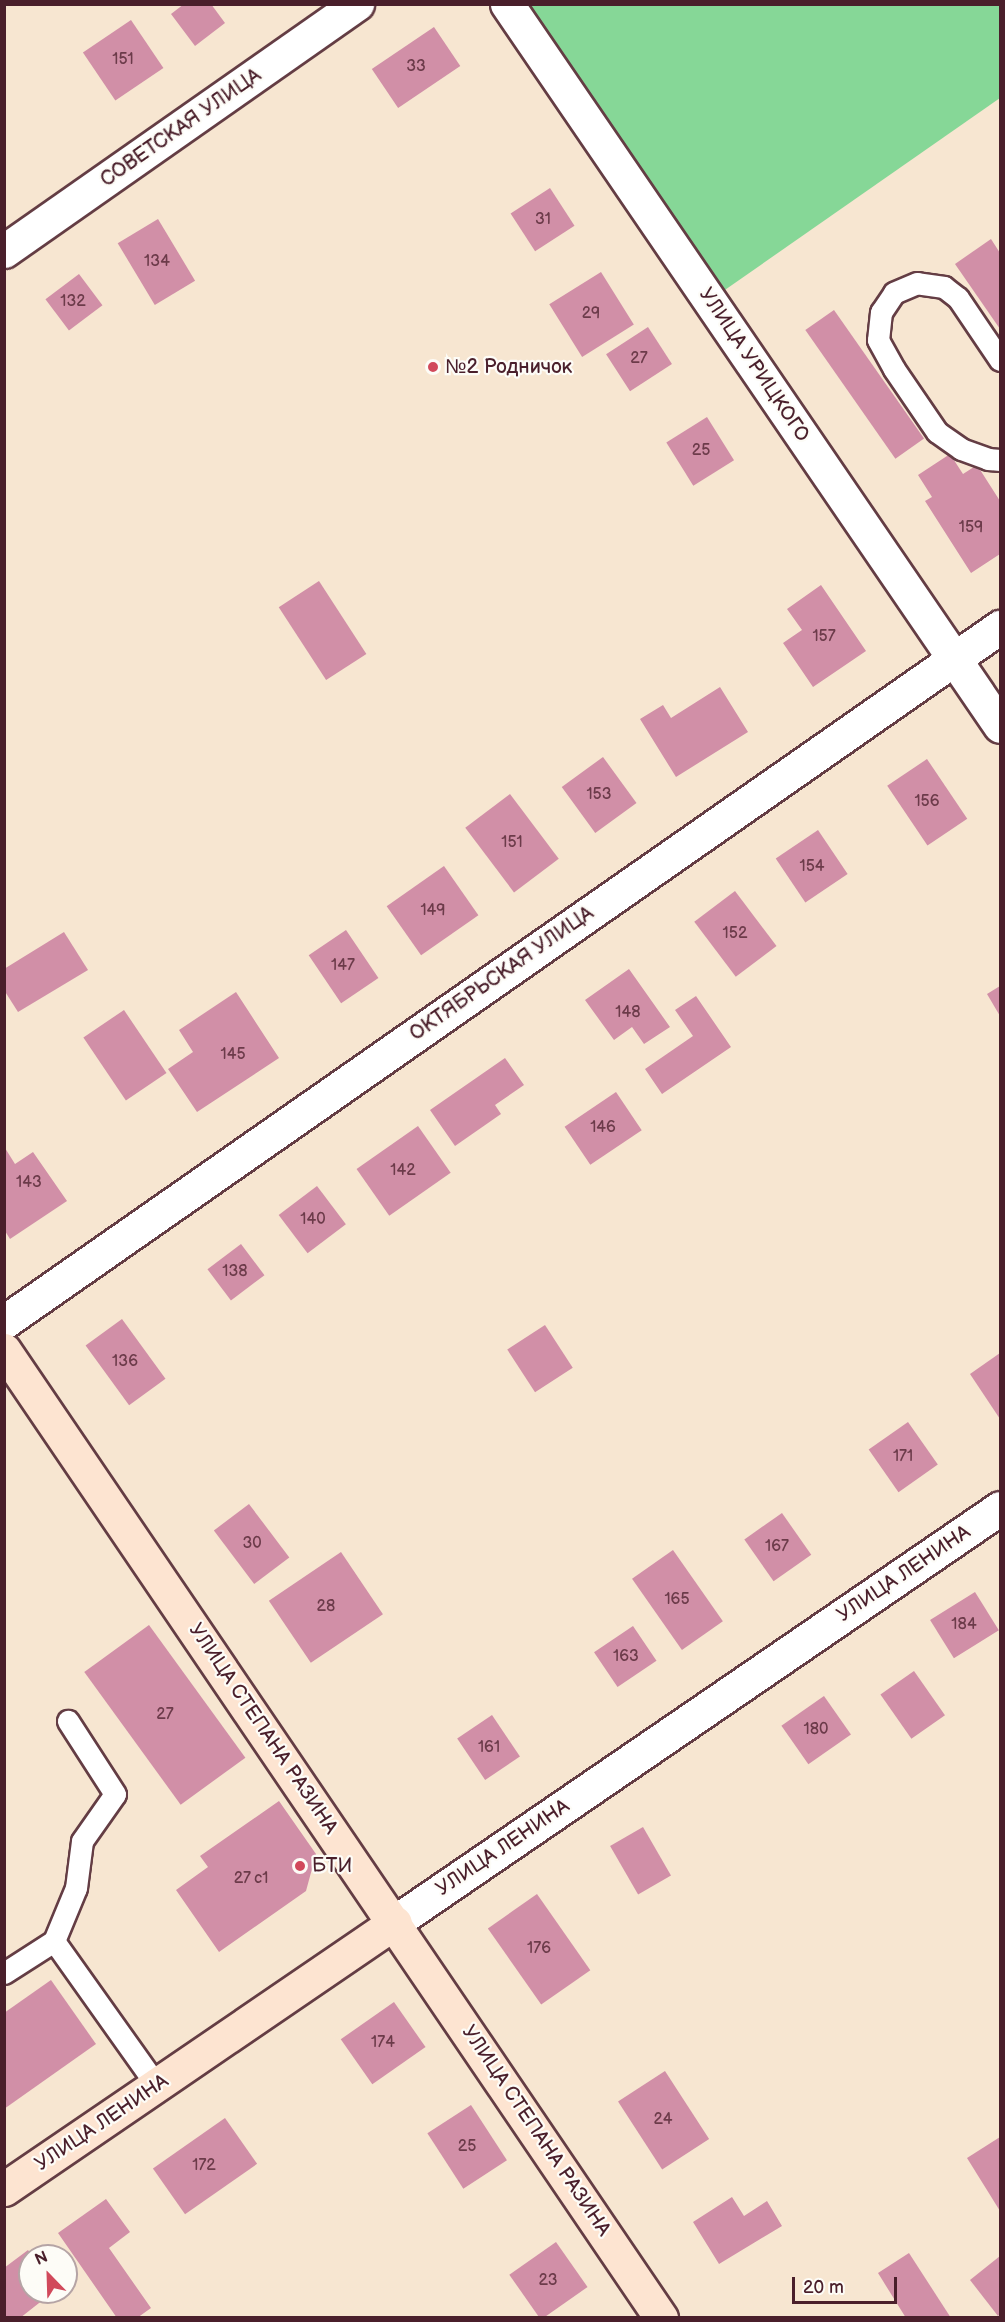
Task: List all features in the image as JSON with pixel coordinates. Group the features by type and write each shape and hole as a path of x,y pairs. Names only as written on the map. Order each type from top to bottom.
{"main road":[{"name":"УЛИЦА СТЕПАНА РАЗИНА","path":"4,1350 395,1922 661,2318"},
{"name":"УЛИЦА ЛЕНИНА","path":"4,2189 395,1922"}],"street":[{"name":"СОВЕТСКАЯ УЛИЦА","path":"4,251 357,4"},
{"name":"УЛИЦА УРИЦКОГО","path":"507,4 1000,726"},
{"name":"ОКТЯБРЬСКАЯ УЛИЦА","path":"4,1322 1000,627"},
{"name":"УЛИЦА ЛЕНИНА","path":"395,1922 1000,1508"}],"lane":[{"path":"1000,360 958,298 944,287 917,283 894,293 881,312 878,340 937,432 961,448 988,459 1000,460"},
{"path":"4,1973 54,1941 76,1888 81,1841 115,1794 68,1721"},
{"path":"54,1941 156,2086"}],"green space":[{"path":"507,5 1000,5 1000,98 709,301"}],"building":[{"path":"184,4 211,4 225,23 195,46 171,14"},
{"path":"131,20 163,68 115,101 83,52"},
{"path":"434,27 460,66 398,108 372,69"},
{"path":"550,188 575,226 535,251 511,214"},
{"path":"158,219 195,281 155,305 118,243"},
{"path":"991,239 1000,253 1000,329 955,264"},
{"path":"601,272 634,325 582,357 549,304"},
{"path":"79,274 102,305 69,330 45,299"},
{"path":"834,310 924,439 895,459 805,330"},
{"path":"648,327 672,364 630,391 606,354"},
{"path":"707,417 734,460 693,486 666,442"},
{"path":"950,454 963,474 977,465 1000,501 1000,554 971,573 925,501 932,497 918,475"},
{"path":"319,581 366,654 326,680 279,607"},
{"path":"821,585 866,651 813,687 783,643 802,630 787,609"},
{"path":"720,687 748,732 676,777 640,719 663,705 671,718"},
{"path":"603,757 637,803 595,833 562,787"},
{"path":"927,759 967,819 927,846 887,786"},
{"path":"510,794 559,859 514,892 465,828"},
{"path":"818,830 848,874 805,902 776,859"},
{"path":"444,866 478,915 421,955 387,906"},
{"path":"735,891 777,946 736,977 694,922"},
{"path":"346,930 378,978 341,1003 309,955"},
{"path":"64,932 88,970 18,1012 4,990 4,969"},
{"path":"629,969 670,1027 644,1044 632,1027 614,1040 585,1000"},
{"path":"1000,986 1000,1016 987,994"},
{"path":"236,992 279,1058 197,1112 168,1069 193,1052 179,1030"},
{"path":"696,996 731,1047 662,1094 645,1069 693,1036 675,1010"},
{"path":"124,1010 166,1073 126,1100 83,1037"},
{"path":"505,1058 524,1085 495,1105 501,1114 455,1146 430,1110"},
{"path":"616,1092 642,1130 590,1165 565,1127"},
{"path":"418,1126 451,1173 389,1216 357,1169"},
{"path":"5,1148 15,1164 33,1152 67,1201 10,1239 5,1231"},
{"path":"317,1186 346,1224 308,1253 279,1215"},
{"path":"241,1244 264,1275 231,1300 207,1269"},
{"path":"122,1319 165,1379 129,1405 86,1345"},
{"path":"545,1325 573,1368 535,1392 507,1350"},
{"path":"1000,1353 1000,1419 970,1374"},
{"path":"908,1422 938,1465 899,1492 869,1450"},
{"path":"249,1504 289,1558 254,1584 214,1530"},
{"path":"782,1513 811,1555 774,1581 744,1539"},
{"path":"673,1550 723,1621 682,1650 632,1579"},
{"path":"341,1552 383,1614 311,1663 269,1601"},
{"path":"975,1592 999,1630 954,1658 930,1620"},
{"path":"149,1625 245,1758 181,1805 84,1672"},
{"path":"633,1626 656,1661 618,1687 594,1652"},
{"path":"914,1671 945,1715 911,1739 880,1695"},
{"path":"824,1696 851,1735 808,1764 781,1726"},
{"path":"492,1715 520,1756 485,1780 457,1738"},
{"path":"279,1801 316,1854 306,1891 219,1952 176,1890 208,1867 200,1856"},
{"path":"643,1827 671,1875 638,1894 610,1846"},
{"path":"537,1894 590,1970 541,2005 488,1928"},
{"path":"51,1980 96,2044 4,2109 4,2013"},
{"path":"394,2002 426,2047 372,2084 341,2039"},
{"path":"665,2071 709,2139 662,2169 618,2101"},
{"path":"471,2105 507,2160 463,2189 427,2133"},
{"path":"225,2118 257,2164 185,2214 153,2168"},
{"path":"1000,2137 1000,2211 967,2158"},
{"path":"732,2197 744,2216 767,2201 782,2226 719,2264 693,2222"},
{"path":"106,2199 130,2232 109,2248 151,2308 137,2318 117,2318 78,2262 78,2244 66,2244 58,2233"},
{"path":"556,2242 588,2287 543,2318 540,2318 509,2275"},
{"path":"909,2253 951,2318 906,2318 878,2273"},
{"path":"1000,2256 1000,2314 998,2316 970,2280"},
{"path":"18,2258 18,2304 38,2304 20,2318 4,2318 4,2268"}],"place":[{"name":"№2 Родничок","path":"433,367"},
{"name":"БТИ","path":"300,1866"}]}
